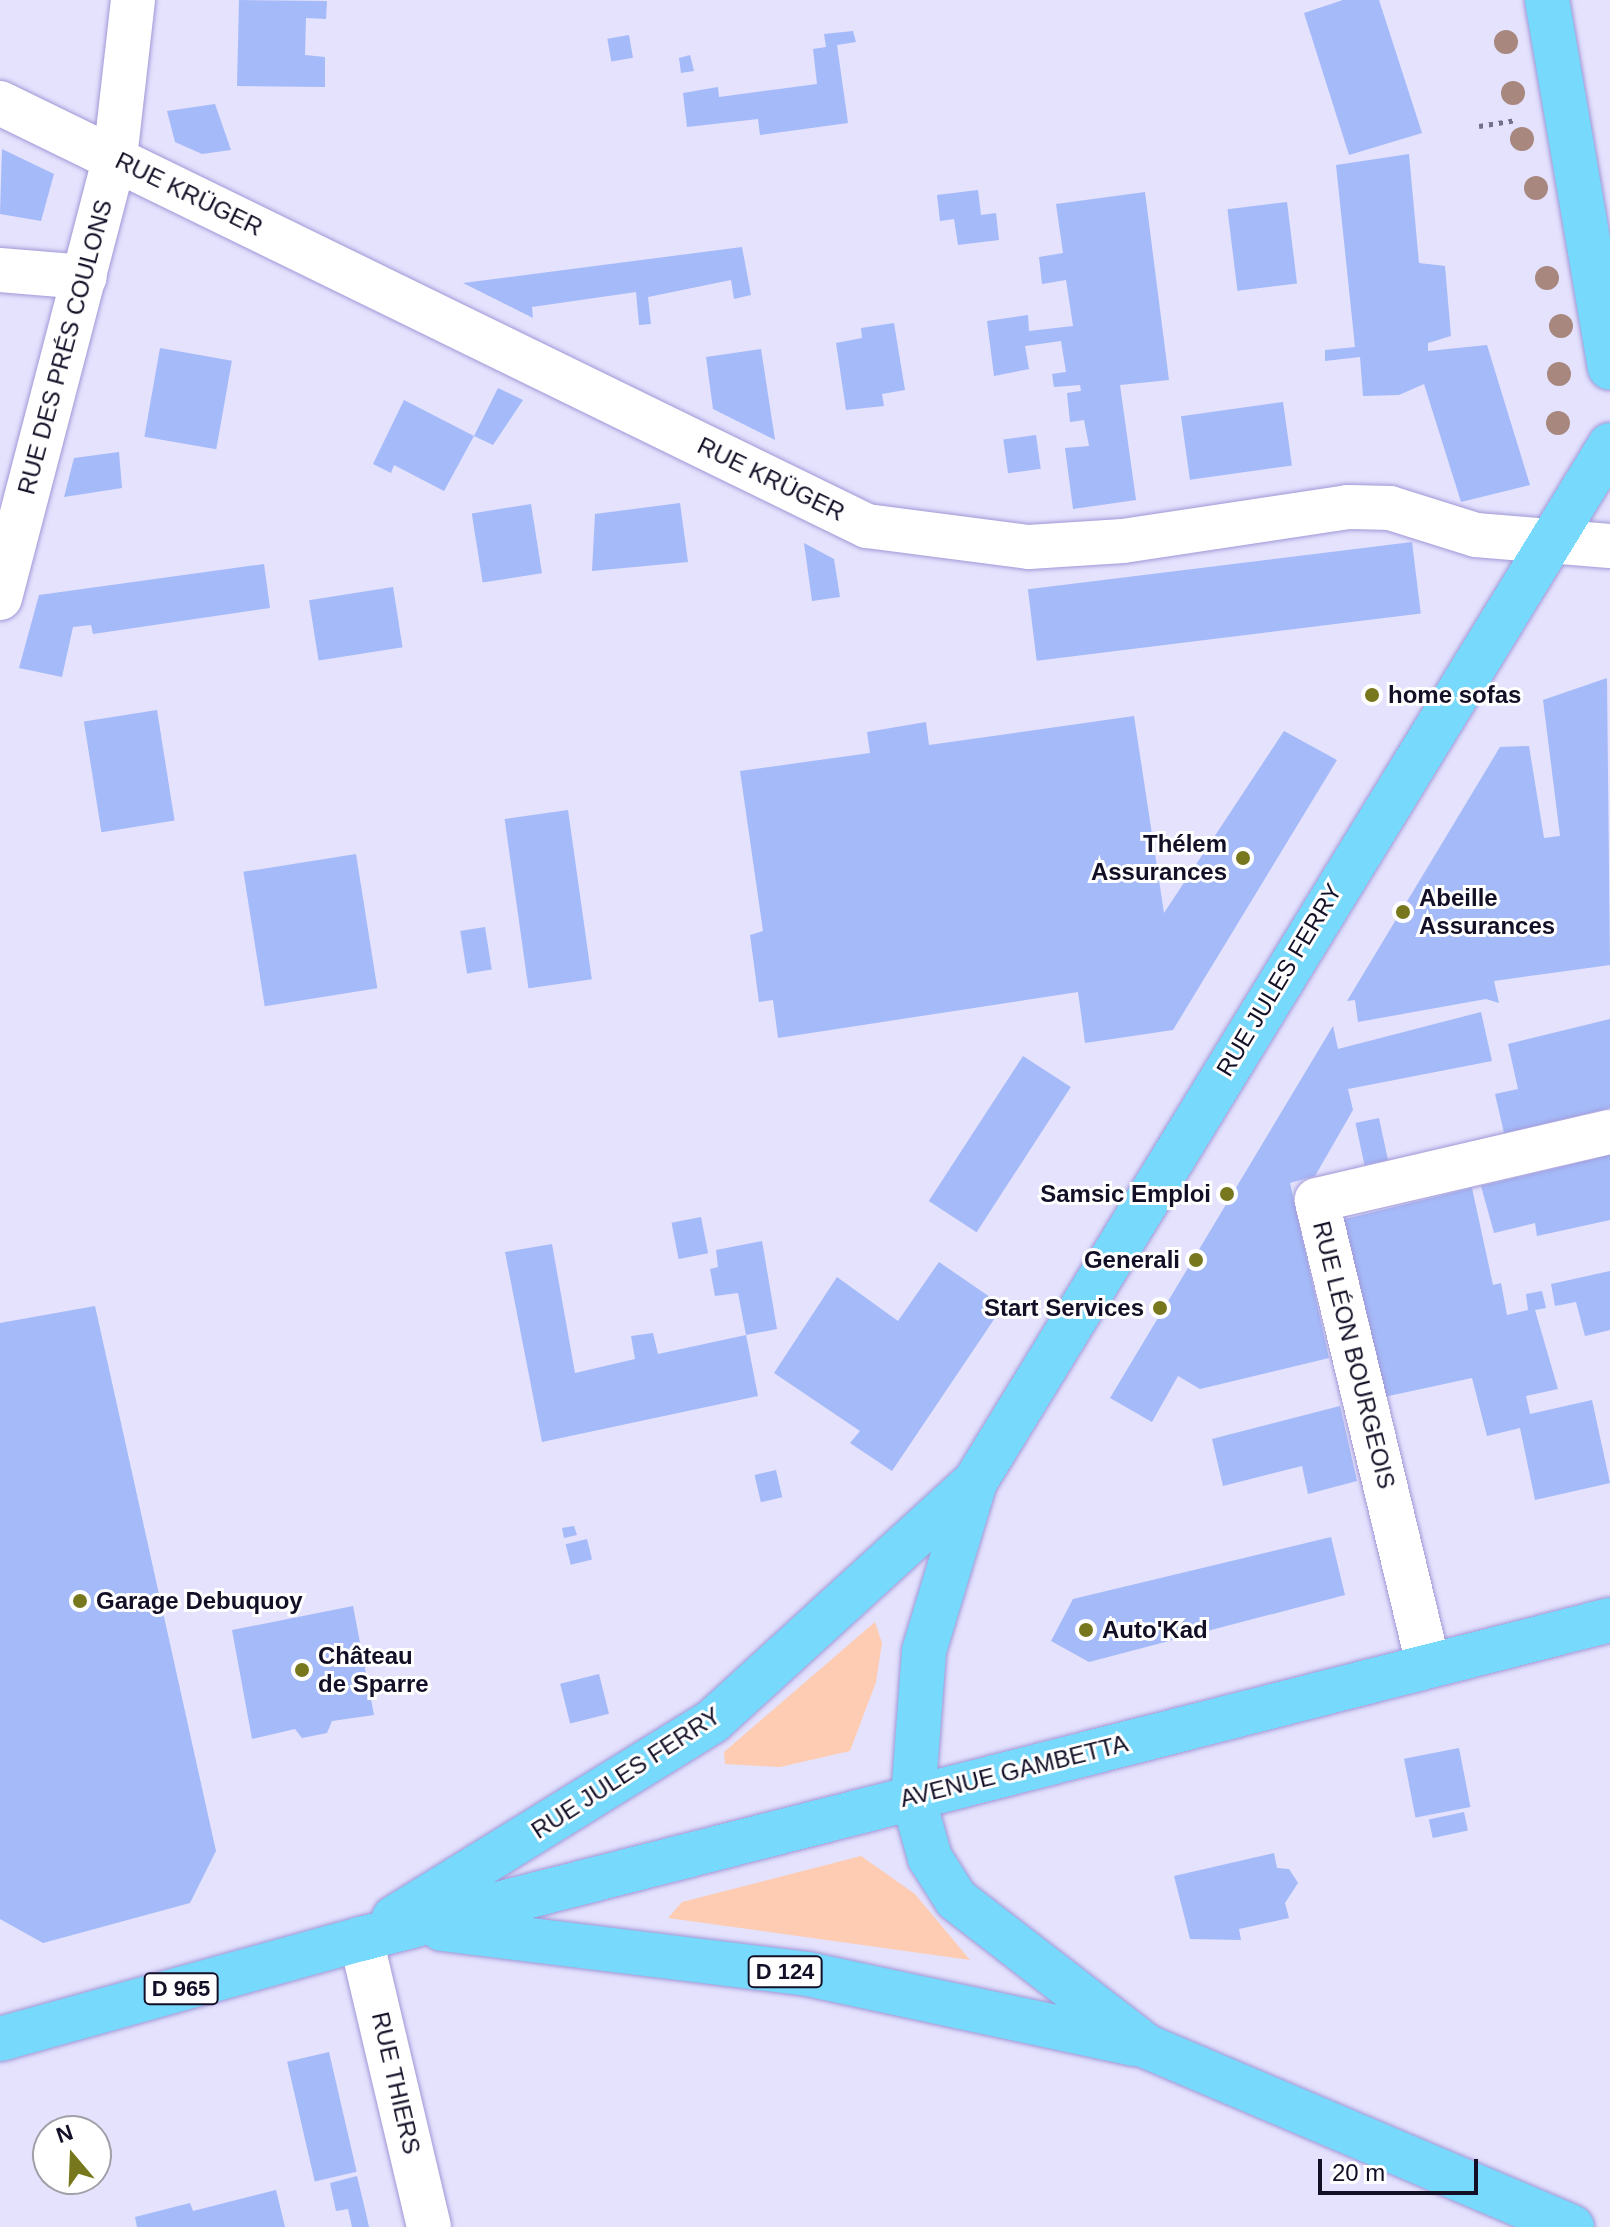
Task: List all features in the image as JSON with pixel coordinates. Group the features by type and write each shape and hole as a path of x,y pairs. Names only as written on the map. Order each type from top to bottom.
{"main road":[{"path":"1547,0 1610,368"},
{"name":"RUE JULES FERRY","path":"913,1798 924,1651 975,1482 1546,540 1597,462"},
{"name":"RUE JULES FERRY","path":"361,1939 713,1721 975,1482"},
{"name":"AVENUE GAMBETTA","path":"0,2039 361,1939 1428,1664 1610,1620"},
{"name":"D 124","path":"913,1798 930,1858 956,1899 1146,2046 1572,2227"},
{"name":"AVENUE GAMBETTA","path":"419,1926 808,1974 1146,2046"}],"street":[{"name":"RUE DES PRÉS COULONS","path":"0,598 115,158 133,0"},
{"name":"RUE KRÜGER","path":"0,103 867,526 1029,547 1123,541 1348,507 1390,508 1476,535 1610,546"},
{"path":"0,270 85,277"},
{"name":"RUE LÉON BOURGEOIS","path":"1428,1664 1317,1200 1610,1132"},
{"name":"RUE THIERS","path":"361,1939 429,2227"}],"shaded area":[{"path":"875,1622 882,1643 876,1682 850,1751 780,1767 725,1764 724,1752"},
{"path":"861,1856 915,1894 970,1960 668,1918 682,1902"}],"building":[{"path":"239,0 327,1 326,19 306,18 305,55 325,57 325,87 237,86"},
{"path":"1343,0 1379,0 1422,133 1349,155 1304,13"},
{"path":"853,31 856,42 837,45 848,123 760,135 758,119 687,127 683,93 718,87 719,97 817,84 813,49 826,47 824,34"},
{"path":"629,35 633,58 611,61 607,39"},
{"path":"690,55 694,71 681,73 679,58"},
{"path":"215,104 231,150 202,154 175,142 167,111"},
{"path":"2,149 54,174 41,221 0,214"},
{"path":"1409,154 1419,263 1445,266 1451,336 1428,343 1428,351 1487,345 1530,485 1461,502 1424,384 1399,395 1363,396 1360,357 1325,361 1325,350 1355,347 1336,165"},
{"path":"978,190 981,215 996,213 999,240 958,245 954,219 940,221 937,195"},
{"path":"1145,192 1169,380 1120,385 1136,500 1073,509 1065,448 1089,446 1084,420 1070,422 1067,393 1081,391 1080,385 1054,387 1052,374 1066,372 1061,341 1025,346 1029,369 994,376 987,321 1028,315 1029,331 1073,326 1066,280 1042,284 1039,257 1063,253 1056,204"},
{"path":"1287,202 1297,283 1237,291 1227,209"},
{"path":"742,247 751,295 734,299 731,280 648,297 651,324 639,325 636,292 532,307 533,318 463,283"},
{"path":"894,323 905,390 882,394 884,406 846,410 836,343 862,338 861,328"},
{"path":"160,348 232,361 216,449 144,437"},
{"path":"761,349 775,440 713,409 706,357"},
{"path":"498,388 523,400 493,445 474,436"},
{"path":"404,400 474,436 444,491 394,465 391,473 373,464"},
{"path":"1283,402 1292,465 1190,480 1181,416"},
{"path":"1036,435 1041,469 1008,473 1003,440"},
{"path":"119,452 122,488 64,497 74,458"},
{"path":"680,503 688,562 592,571 595,514"},
{"path":"531,504 542,573 483,583 472,513"},
{"path":"1412,542 1421,613 1037,661 1028,589"},
{"path":"804,543 834,559 840,597 812,601"},
{"path":"264,564 270,608 93,634 91,625 73,627 62,677 19,668 39,595"},
{"path":"393,587 403,647 319,661 309,600"},
{"path":"1607,678 1610,965 1494,981 1499,1003 1486,999 1358,1022 1355,1000 1347,1001 1500,747 1529,746 1544,838 1560,836 1543,700"},
{"path":"157,710 175,821 101,832 84,722"},
{"path":"1134,716 1164,913 1284,731 1337,760 1173,1030 1085,1043 1078,992 778,1038 773,1000 759,1002 750,935 763,931 740,771 870,753 867,732 926,722 929,745"},
{"path":"568,810 592,979 528,988 505,819"},
{"path":"356,854 377,988 265,1006 243,872"},
{"path":"485,927 492,969 467,973 460,931"},
{"path":"1481,1012 1492,1061 1348,1089 1353,1110 1315,1176 1290,1183 1329,1358 1200,1389 1178,1376 1152,1422 1110,1398 1333,1026 1338,1049"},
{"path":"1610,1019 1610,1108 1504,1133 1495,1094 1518,1089 1508,1044"},
{"path":"1023,1056 1071,1087 977,1232 929,1201"},
{"path":"1379,1118 1388,1160 1364,1165 1356,1123"},
{"path":"1610,1155 1610,1220 1537,1236 1535,1223 1494,1233 1481,1186"},
{"path":"1472,1188 1493,1285 1501,1283 1507,1315 1528,1310 1526,1294 1542,1291 1546,1308 1535,1310 1558,1389 1526,1396 1530,1414 1592,1400 1610,1483 1535,1500 1520,1428 1487,1436 1472,1378 1384,1397 1341,1220"},
{"path":"701,1217 708,1253 679,1259 672,1223"},
{"path":"762,1241 777,1329 746,1335 738,1293 715,1296 710,1269 718,1267 716,1250"},
{"path":"552,1244 575,1373 635,1359 631,1336 653,1333 658,1354 746,1335 758,1396 542,1442 505,1252"},
{"path":"939,1262 1003,1306 892,1471 850,1443 860,1431 774,1373 837,1277 898,1321"},
{"path":"1610,1271 1610,1330 1585,1336 1576,1302 1555,1306 1551,1284"},
{"name":"Garage Debuquoy","path":"95,1306 216,1851 190,1903 43,1943 0,1919 0,1323"},
{"path":"1340,1406 1357,1481 1308,1494 1302,1466 1223,1486 1212,1439"},
{"path":"776,1470 782,1497 761,1502 755,1475"},
{"path":"574,1526 577,1535 564,1538 562,1528"},
{"path":"1331,1537 1345,1595 1089,1662 1051,1641 1073,1599"},
{"path":"587,1539 592,1559 571,1565 566,1544"},
{"name":"Château de Sparre","path":"353,1606 374,1715 332,1721 327,1733 302,1738 295,1729 252,1739 232,1630"},
{"path":"599,1674 609,1714 570,1723 560,1684"},
{"path":"1459,1748 1470,1807 1415,1818 1404,1759"},
{"path":"1464,1812 1468,1831 1433,1838 1429,1819"},
{"path":"1274,1853 1277,1868 1289,1869 1298,1883 1285,1903 1289,1918 1239,1929 1241,1940 1190,1939 1174,1876"},
{"path":"329,2052 357,2172 315,2182 287,2062"},
{"path":"357,2176 369,2227 352,2227 348,2209 336,2211 330,2183"},
{"path":"276,2190 285,2227 137,2227 135,2217 190,2203 193,2211"}],"place":[{"name":"home sofas","path":"1372,695"},
{"name":"Thélem Assurances","path":"1243,858"},
{"name":"Abeille Assurances","path":"1403,912"},
{"name":"Samsic Emploi","path":"1227,1194"},
{"name":"Generali","path":"1196,1260"},
{"name":"Start Services","path":"1160,1308"},
{"name":"Garage Debuquoy","path":"80,1601"},
{"name":"Auto'Kad","path":"1086,1630"},
{"name":"Château de Sparre","path":"302,1670"}]}
